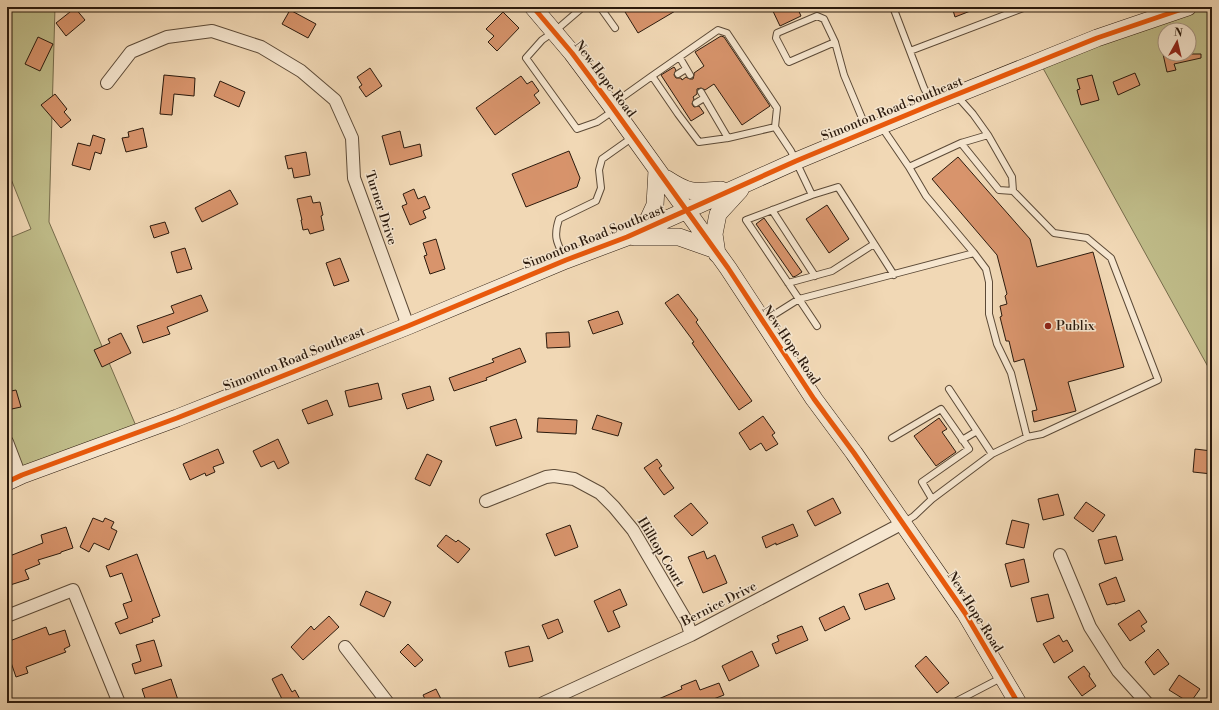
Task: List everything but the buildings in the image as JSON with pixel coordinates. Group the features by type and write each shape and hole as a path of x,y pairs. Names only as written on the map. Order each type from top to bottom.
{"street":[{"name":"New Hope Road","path":"534,7 612,107 728,268 814,399 904,523 965,613 1018,703"},
{"name":"Simonton Road Southeast","path":"13,479 177,418 408,326 566,260 635,234 796,161 874,128 1097,38 1188,7"},
{"name":"Turner Drive","path":"107,83 132,52 167,37 212,31 261,47 301,71 335,100 352,138 354,178 408,326"},
{"path":"659,173 681,188 690,192 739,187 718,214 714,234 715,252 679,237 635,234 654,205 659,173"},
{"path":"7,442 13,479"},
{"name":"Hilltop Court","path":"486,502 546,477 554,476 574,479 600,493 634,530 687,622 691,635"},
{"name":"Bernice Drive","path":"543,703 691,635 904,523"},
{"path":"1060,555 1090,627 1118,671 1147,703"},
{"path":"7,616 73,590 119,703"},
{"path":"345,647 388,703"}],"lane":[{"path":"583,7 542,40 526,58 577,129 597,122 624,96 718,30 727,32 776,108 775,127 791,151 812,195"},
{"path":"600,7 615,28"},
{"path":"893,7 924,88 933,104"},
{"path":"910,52 1026,7"},
{"path":"835,42 790,62 788,61 776,38 777,33 817,16 824,19 835,42 844,76 874,128 909,167 926,196 986,269 989,282 989,314 997,344 1011,373 1027,437"},
{"path":"680,58 690,75"},
{"path":"678,74 686,69"},
{"path":"652,76 699,142 728,138 775,127"},
{"path":"660,87 666,82"},
{"path":"668,99 674,95"},
{"path":"696,102 702,95 728,138"},
{"path":"956,95 973,114 988,135 1012,177 1013,192"},
{"path":"678,114 684,110"},
{"path":"909,167 961,143 988,135"},
{"path":"566,260 558,244 555,230 559,219 596,201 601,188 599,170 602,159 634,137"},
{"path":"904,523 932,499 992,454 1027,437 1042,434 1158,380 1111,258 1087,238 1054,233 1013,192 999,190 961,143"},
{"path":"816,326 746,220 812,195 838,187 894,275"},
{"path":"772,210 815,276"},
{"path":"788,283 832,271 874,244"},
{"path":"763,322 799,299 974,253"},
{"path":"949,389 992,454"},
{"path":"892,438 941,409 969,449 922,482 932,499"},
{"path":"962,440 977,431"},
{"path":"953,703 1003,677"}],"shaded area":[{"path":"7,7 55,7 49,222 136,426 7,476 7,239 31,229 7,169"},
{"path":"1192,7 1212,7 1212,374 1039,61"}],"cycle path":[{"path":"533,7 572,53 728,268 814,399 854,453 965,613 1018,703"},
{"path":"7,482 22,475 177,418 408,326 566,260 627,237 796,161 1097,38 1188,7"}],"place":[{"name":"Publix","path":"1048,326"}]}
